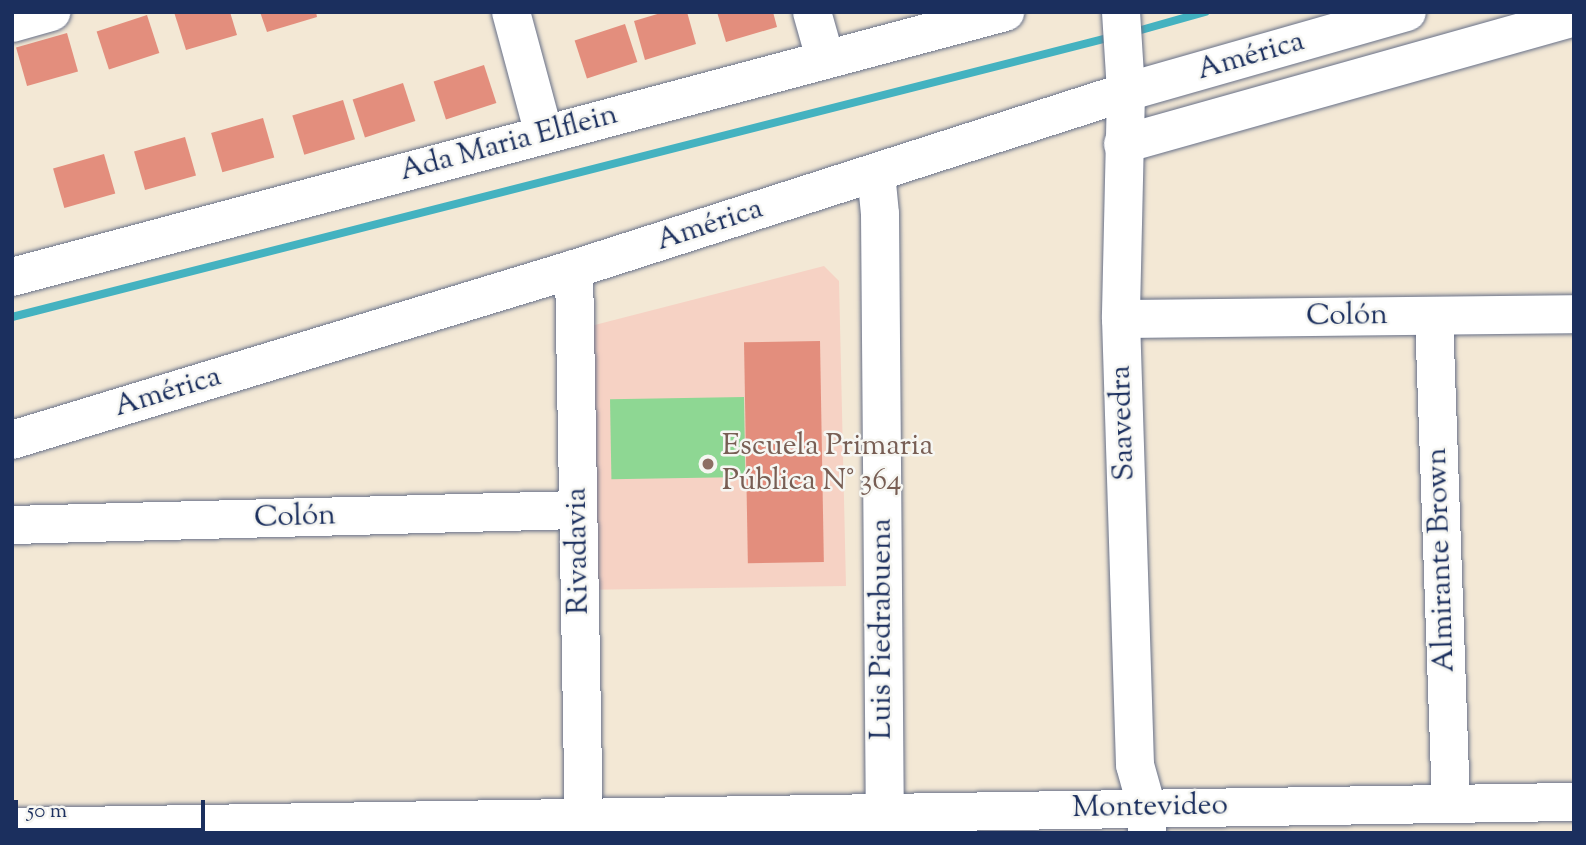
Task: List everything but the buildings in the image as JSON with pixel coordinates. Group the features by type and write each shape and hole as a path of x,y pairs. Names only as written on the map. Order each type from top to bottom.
{"street":[{"path":"12,23 51,12"},
{"path":"511,12 544,134"},
{"path":"812,12 825,58"},
{"name":"Ada Maria Elflein","path":"12,277 1005,12"},
{"name":"Saavedra","path":"1121,12 1125,86 1121,319 1135,765 1147,820"},
{"name":"América","path":"12,440 573,269 876,173 1125,86 1407,12"},
{"path":"1123,144 1574,17"},
{"name":"Luis Piedrabuena","path":"876,173 880,214 885,822"},
{"name":"Rivadavia","path":"573,269 583,825"},
{"name":"Colón","path":"1121,319 1574,314"},
{"name":"Almirante Brown","path":"1434,316 1451,804"},
{"name":"Colón","path":"12,526 578,510"},
{"name":"Montevideo","path":"12,827 1147,820 1451,804 1556,812"}],"shaded area":[{"name":"Escuela Primaria Pública N° 364","path":"824,266 839,281 846,586 575,590 583,328"}],"green space":[{"path":"744,397 745,477 611,479 610,399"}],"waterway":[{"path":"1134,32 1205,12"},
{"path":"12,317 1111,37"}],"place":[{"name":"Escuela Primaria Pública N° 364","path":"708,464"}]}
